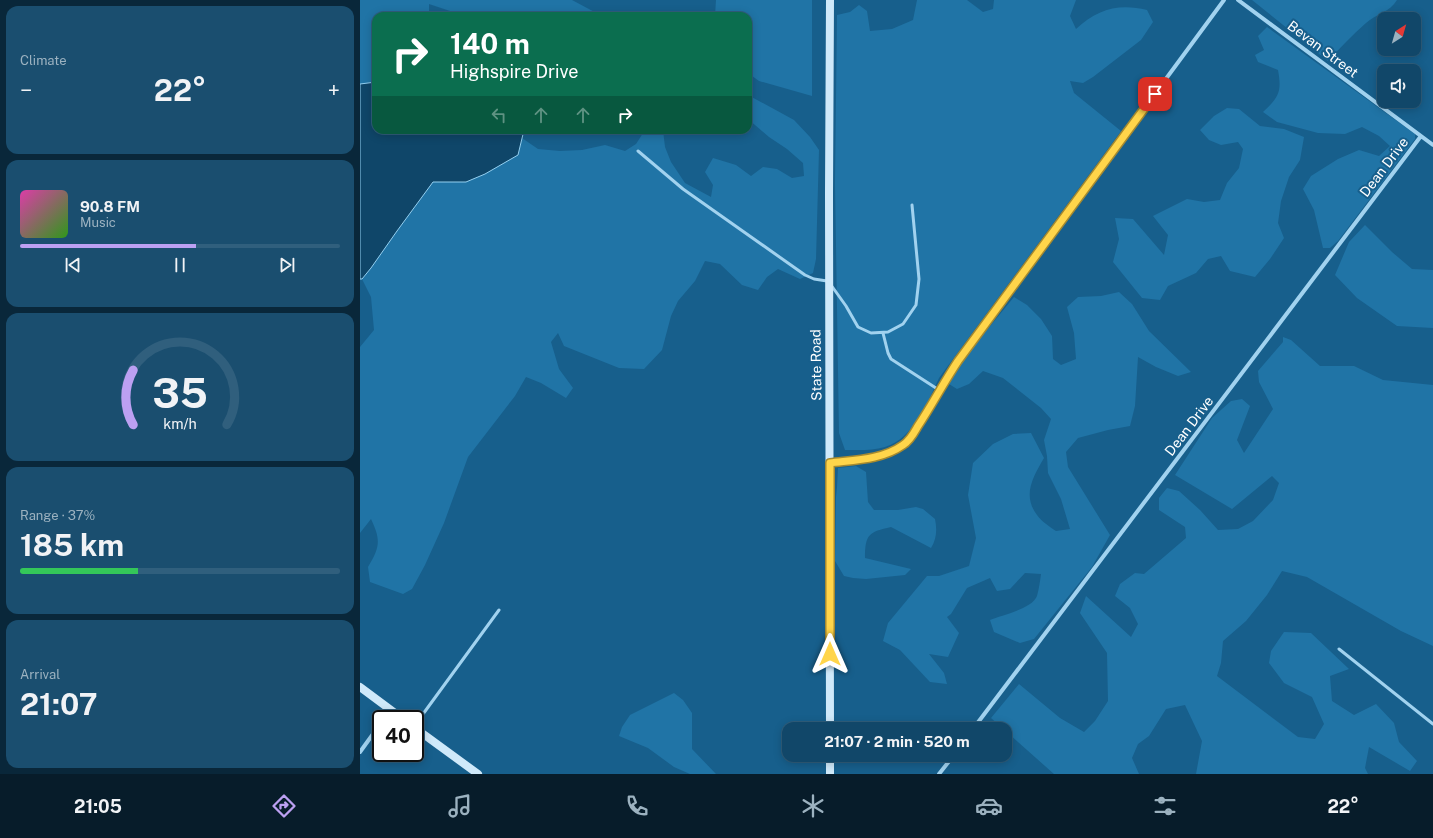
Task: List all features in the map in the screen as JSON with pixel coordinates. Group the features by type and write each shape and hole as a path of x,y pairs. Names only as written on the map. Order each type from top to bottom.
{"street":[{"name":"State Road","path":"830,0 830,722"},
{"path":"830,463 860,460 882,455 908,442 958,361 1224,0"},
{"name":"Bevan Street","path":"1238,0 1433,144"},
{"name":"Dean Drive","path":"978,722 1421,136"},
{"path":"360,687 391,710"},
{"path":"424,733 478,774"},
{"path":"360,752 372,735"},
{"path":"830,762 830,774"},
{"path":"939,774 948,762"}],"lane":[{"path":"638,151 683,189 805,275 829,281 858,327 871,333 888,332 903,324 916,305 919,279 912,205"},
{"path":"883,333 890,359 939,390"},
{"path":"424,713 498,610"},
{"path":"1339,649 1433,724"}],"shaded area":[{"path":"360,0 572,0 594,12 453,12 429,4 429,12 372,12 372,82 360,84"},
{"path":"716,0 812,0 812,96 759,81 752,76 752,12 715,12"},
{"path":"917,0 967,0 983,12 993,9 994,0 1076,0 1070,16 1076,29 1100,12 1109,9 1127,7 1147,10 1153,22 1141,40 1093,77 1083,83 1070,81 1074,93 1121,131 939,378 930,398 912,428 904,436 885,447 870,450 845,450 839,433 835,183 837,15 850,12 859,5 867,11 870,31 892,29 913,20"},
{"path":"1252,0 1397,0 1387,10 1384,12 1377,12 1377,16 1361,28 1328,61"},
{"path":"1267,27 1415,134 1415,139 1338,241 1330,248 1323,248 1314,210 1303,189 1311,176 1338,159 1359,150 1379,156 1390,146 1379,136 1362,127 1345,134 1318,133 1277,122 1263,112 1276,98 1280,84 1278,70 1258,62 1255,55 1264,50 1258,36"},
{"path":"372,82 372,134 523,134 518,155 485,174 466,182 433,182 362,279 360,279 360,84"},
{"path":"752,97 794,120 810,137 819,150 816,259 813,273 800,279 778,269 767,277 758,290 742,285 720,264 705,261 695,281 678,301 671,316 662,350 644,369 619,368 564,346 558,333 551,342 559,369 573,388 566,398 541,383 526,377 515,396 468,457 444,523 425,565 412,589 403,594 370,582 368,567 377,549 378,538 371,519 360,533 360,347 374,330 371,297 362,279 433,182 466,182 518,155 522,138 538,149 560,151 582,150 605,145 625,151 636,144 642,134 663,134 665,147 671,162 685,183 711,197 713,185 705,172 713,158 736,165 751,176 763,167 777,169 792,178 804,176 803,163 787,149 769,137 752,122"},
{"path":"1227,108 1239,109 1260,126 1284,129 1304,137 1300,160 1289,177 1281,201 1278,223 1284,238 1270,259 1255,277 1230,271 1221,256 1208,259 1196,273 1168,286 1160,300 1142,298 1113,262 1119,239 1115,218 1133,219 1164,255 1168,235 1153,216 1187,199 1204,202 1220,200 1227,183 1239,168 1243,149 1238,142 1221,145 1209,140 1200,130 1214,116"},
{"path":"1365,225 1392,252 1412,269 1433,270 1433,328 1397,326 1357,298 1335,275 1349,242"},
{"path":"1119,292 1132,304 1149,331 1191,372 1178,376 1156,367 1138,357 1135,406 1130,426 1078,438 1066,452 1068,467 1110,535 1092,567 1034,639 1020,643 994,632 990,620 1023,608 1034,601 1038,593 1041,574 1025,573 1010,589 997,591 990,578 967,588 951,614 947,617 959,633 948,657 929,654 944,673 947,684 930,682 900,650 883,641 888,623 927,576 939,576 969,566 976,538 968,495 973,463 993,444 1013,434 1031,433 1044,458 1036,472 1031,486 1030,500 1033,508 1037,515 1046,524 1056,531 1070,529 1061,499 1048,473 1044,440 1051,419 1041,408 1003,378 983,371 969,384 957,389 949,384 958,365 1014,297 1027,305 1041,319 1052,336 1053,359 1061,365 1076,359 1074,333 1067,307 1078,297 1101,296"},
{"path":"1283,337 1291,340 1320,366 1354,366 1383,380 1433,385 1433,646 1401,631 1307,577 1282,571 1267,595 1246,621 1223,641 1221,663 1217,676 1298,737 1315,739 1324,724 1312,697 1284,683 1269,663 1271,651 1284,632 1311,633 1349,669 1330,676 1332,701 1354,715 1376,704 1394,723 1399,742 1417,761 1410,771 1369,747 1365,768 1368,774 1196,774 1202,741 1185,705 1166,709 1149,736 1138,744 1132,758 1139,774 1054,774 1012,737 1012,722 996,722 991,718 1019,684 1060,718 1084,732 1095,721 1108,701 1107,653 1080,613 1086,596 1131,637 1138,624 1130,608 1115,596 1120,584 1135,573 1144,574 1186,538 1185,527 1159,510 1159,498 1167,488 1179,491 1200,510 1218,530 1238,529 1253,521 1273,500 1279,483 1272,476 1232,509 1175,475 1212,418 1231,401 1242,399 1250,406 1237,440 1244,453 1273,409 1259,382 1258,371 1283,342"},
{"path":"856,466 866,472 868,502 874,510 898,510 916,507 923,509 935,519 936,534 931,548 891,527 873,533 867,539 865,558 911,569 905,575 866,579 853,578 844,576 835,561 838,468"},
{"path":"674,693 683,700 692,713 692,749 716,774 690,774 674,767 648,748 619,736 622,727 630,715"}],"route":[{"path":"830,654 830,463 860,460 882,455 898,449 908,442 958,361 1155,94"}]}
